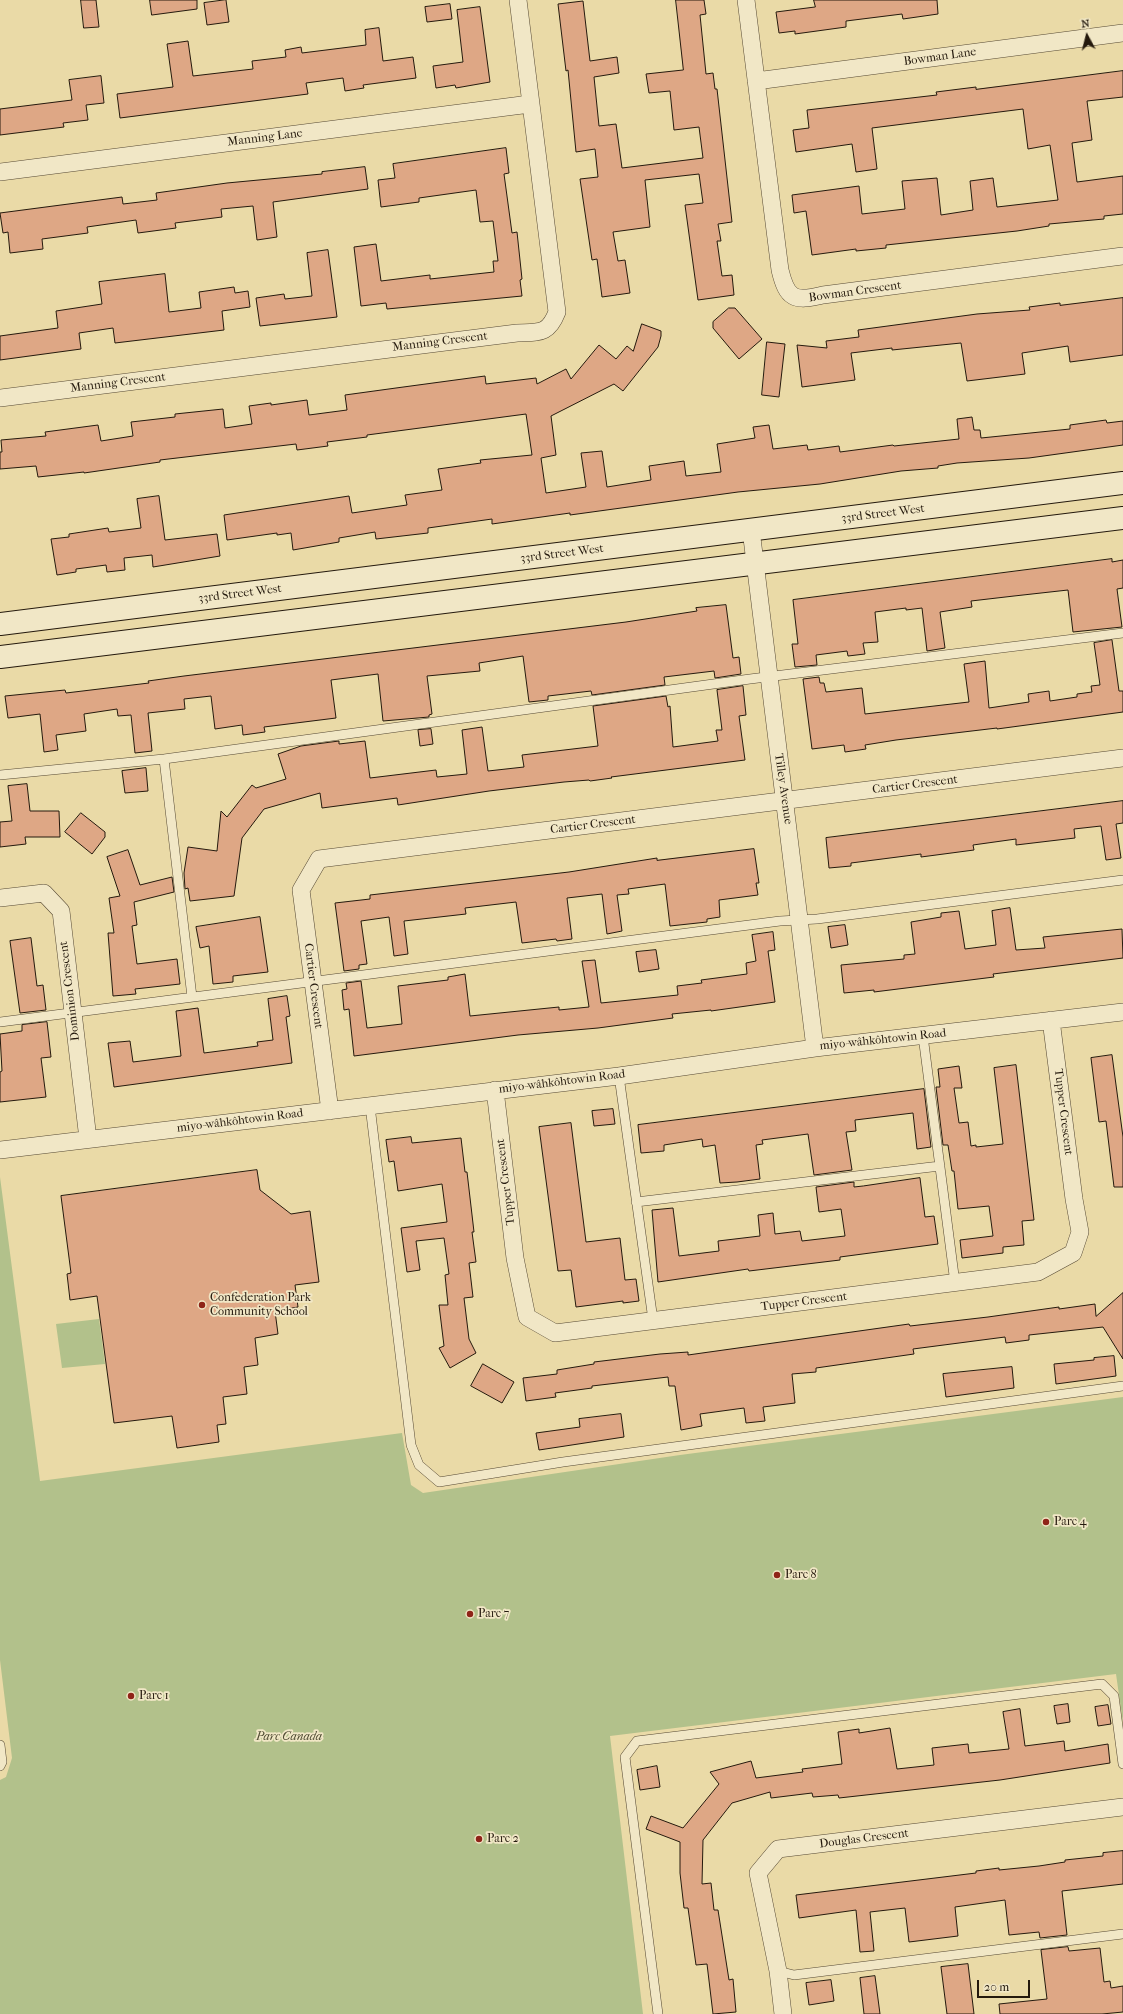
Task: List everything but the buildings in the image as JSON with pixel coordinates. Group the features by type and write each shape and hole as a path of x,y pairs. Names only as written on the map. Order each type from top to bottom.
{"main road":[{"name":"33rd Street West","path":"0,624 1123,483"},
{"path":"0,657 1123,518"}],"street":[{"name":"Manning Crescent","path":"0,398 517,333 539,332 552,325 557,312 518,0"},
{"name":"Bowman Crescent","path":"746,0 780,270 784,286 793,296 804,300 823,295 1123,256"},
{"name":"Bowman Lane","path":"756,81 1123,33"},
{"name":"Manning Lane","path":"0,172 530,104"},
{"name":"Tilley Avenue","path":"751,530 815,1048"},
{"name":"Cartier Crescent","path":"330,1110 301,890 319,860 1123,758"},
{"name":"Dominion Crescent","path":"0,898 44,893 60,911 88,1139"},
{"name":"miyo-wâhkôhtowin Road","path":"0,1150 619,1076 815,1048 1123,1012"},
{"name":"Tupper Crescent","path":"495,1090 515,1258 527,1317 555,1333 955,1283 1038,1272 1074,1253 1080,1232 1074,1199 1051,1020"},
{"name":"Douglas Crescent","path":"783,2014 778,1971 758,1873 778,1849 1123,1807"}],"lane":[{"path":"0,776 164,759 769,678 1123,633"},
{"path":"164,759 192,997"},
{"path":"0,1022 312,981 1123,880"},
{"path":"923,1036 955,1283"},
{"path":"619,1076 653,1320"},
{"path":"370,1106 411,1445 419,1465 439,1482 563,1462 1123,1386"},
{"path":"636,1202 940,1166"},
{"path":"658,2014 625,1757 637,1742 1102,1684 1114,1696 1123,1764"},
{"path":"0,1745 2,1762 0,1766"},
{"path":"778,1971 794,1976 1123,1934"}],"green space":[{"name":"Parc Canada","path":"0,1177 40,1481 402,1433 411,1485 423,1493 680,1455 1123,1397 1123,1723 1116,1674 610,1736 643,2014 0,2014 0,1780 6,1777 12,1758 0,1660"},
{"path":"99,1319 105,1364 62,1368 56,1324"}],"place":[{"name":"Confederation Park Community School","path":"202,1305"},
{"name":"Parc 4","path":"1046,1522"},
{"name":"Parc 8","path":"777,1575"},
{"name":"Parc 7","path":"470,1614"},
{"name":"Parc 1","path":"131,1696"},
{"name":"Parc 2","path":"479,1839"}]}
